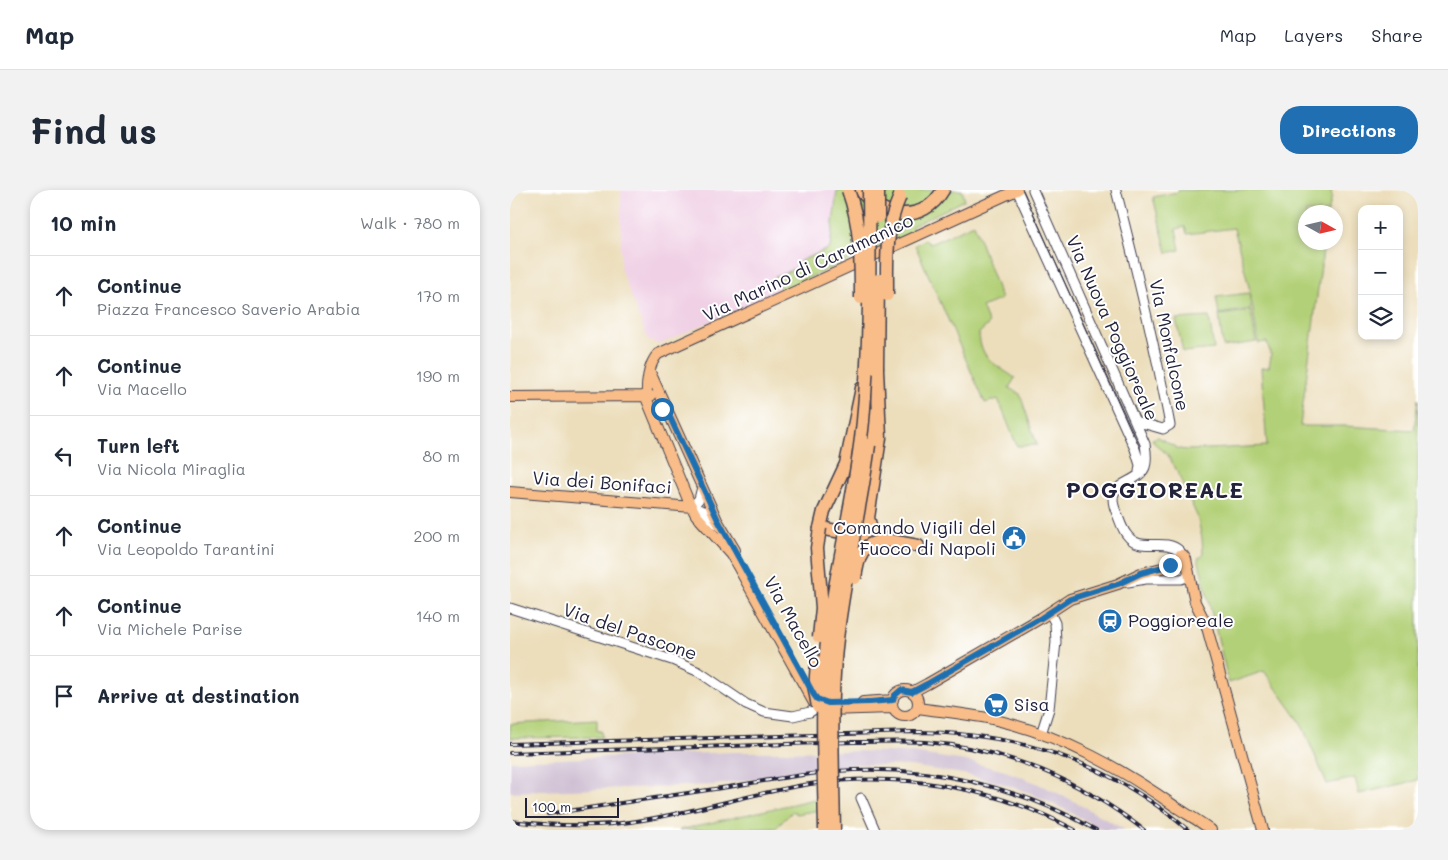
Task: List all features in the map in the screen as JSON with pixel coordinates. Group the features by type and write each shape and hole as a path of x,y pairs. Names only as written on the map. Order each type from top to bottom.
{"highway":[{"path":"848,190 855,209 860,237 861,310 872,368 880,438 868,518 872,532 885,540"},
{"path":"861,190 873,204 882,210 903,214 915,212 928,206 938,198 943,190"},
{"path":"825,830 828,729 832,705 837,638 867,462 872,368 869,190"},
{"path":"872,368 879,320 878,190"},
{"path":"834,830 828,729 815,690 822,618 817,548 824,511 842,476 848,459 856,411 886,328 888,232 893,212 903,190"},
{"path":"820,528 918,546"},
{"path":"828,729 842,680 850,605 859,560 867,546 885,540"}],"main road":[{"name":"Via Marino di Caramanico","path":"650,371 654,358 658,354 1017,190"},
{"path":"650,371 647,395 653,417 684,490 701,521 733,552"},
{"path":"650,371 733,552"},
{"path":"510,397 647,395 656,398 667,409"},
{"name":"Via dei Bonifaci","path":"510,492 692,507"},
{"name":"Via Macello","path":"733,552 814,695 828,706"},
{"name":"Via Macello","path":"733,552 818,707"},
{"path":"912,692 918,700 917,708 911,714 903,716 899,714 893,704 894,696 901,690 912,692 927,684 1050,613 1070,599 1118,584 1141,573 1166,566 1179,554 1182,554 1186,559 1195,602 1206,624 1263,830"},
{"path":"927,684 922,693 924,703 929,710"},
{"path":"818,707 893,704"},
{"path":"917,708 998,720 1041,734 1114,766 1211,830"}],"street":[{"name":"Via Nuova Poggioreale","path":"1017,190 1132,444 1140,465 1139,472 1133,477"},
{"name":"Via Nuova Poggioreale","path":"1033,190 1146,448 1145,466 1141,472 1119,486 1113,497 1115,510 1127,536 1139,544 1167,544 1174,546 1179,554"},
{"name":"Via Monfalcone","path":"1116,190 1136,266 1170,425 1163,429 1135,421"},
{"path":"653,417 659,409 667,409"},
{"path":"1132,444 1140,448 1143,445 1143,439"},
{"path":"684,490 695,494 702,487"},
{"path":"702,487 699,500 692,507 704,511 723,530"},
{"path":"1118,584 1146,579 1181,579 1187,577"},
{"name":"Via del Pascone","path":"510,608 672,660 699,672 746,704 764,712 793,716 810,712 818,707"},
{"path":"1041,734 1049,709 1056,642 1055,623 1050,613"},
{"path":"828,706 828,729"},
{"path":"830,797 830,830"},
{"path":"861,798 875,830"}],"shaded area":[{"path":"621,190 837,190 830,248 801,261 802,264 796,268 775,277 781,290 660,344 648,340 621,270"},
{"path":"858,751 912,753 966,761 1005,771 1068,798 1125,830 1103,830 1030,793 1001,783 963,774 910,766 856,764 715,785 510,792 510,761 735,752"}],"green space":[{"path":"837,190 856,190 900,219 948,190 962,190 965,200 912,226 913,232 781,290 775,277 796,268 801,264 800,261 830,248"},
{"path":"865,190 939,190 917,208 889,210"},
{"path":"1178,190 1331,190 1330,205 1298,205 1298,250 1323,250 1300,426 1344,426 1414,430 1418,399 1418,780 1359,794 1355,778 1327,784 1301,723 1264,671 1229,683 1198,558 1203,556 1202,538 1197,516 1175,467 1167,454 1152,439 1158,437 1179,449 1188,450 1267,446 1261,368 1269,367 1271,356 1267,342 1258,343 1250,291 1234,228 1187,234 1185,227 1176,229 1180,250 1167,253 1153,197 1178,192"},
{"path":"974,224 1001,299 982,307 989,324 979,333 980,342 982,349 990,360 1015,378 1009,388 1020,394 1037,445 1017,446 998,399 985,403 915,245 925,240 930,244"},
{"path":"1249,293 1251,309 1219,314 1216,297"},
{"path":"1251,311 1256,342 1223,347 1219,315"},
{"path":"1209,317 1214,349 1183,352 1176,319"},
{"path":"597,719 597,731 601,731 602,737 510,738 510,724"},
{"path":"819,798 820,810 797,814 793,811 776,828 679,830"}],"tram line":[{"path":"1023,190 1133,435"}],"railway":[{"path":"510,744 913,732 951,733 1025,745 1060,755 1126,786 1157,806 1188,830"},
{"path":"510,753 853,742 925,742 955,745 985,751 1013,760 1068,782 1095,796 1144,830"},
{"path":"548,814 810,774 871,770 904,771 971,781 1035,801 1096,830"},
{"path":"510,821 576,825 626,823 810,784 844,780 878,780 946,786 980,793 1045,815 1075,830"}],"place":[{"name":"Comando Vigili del Fuoco di Napoli","path":"1014,538"},
{"name":"Poggioreale","path":"1110,621"},
{"name":"Sisa","path":"996,705"}],"district":[{"name":"POGGIOREALE","path":"1155,490"}],"route":[{"path":"662,409 668,413 723,530 814,695 822,702 893,700 894,696 901,690 910,690 912,692 927,684 1050,613 1070,599 1118,584 1135,575 1170,565"}]}
